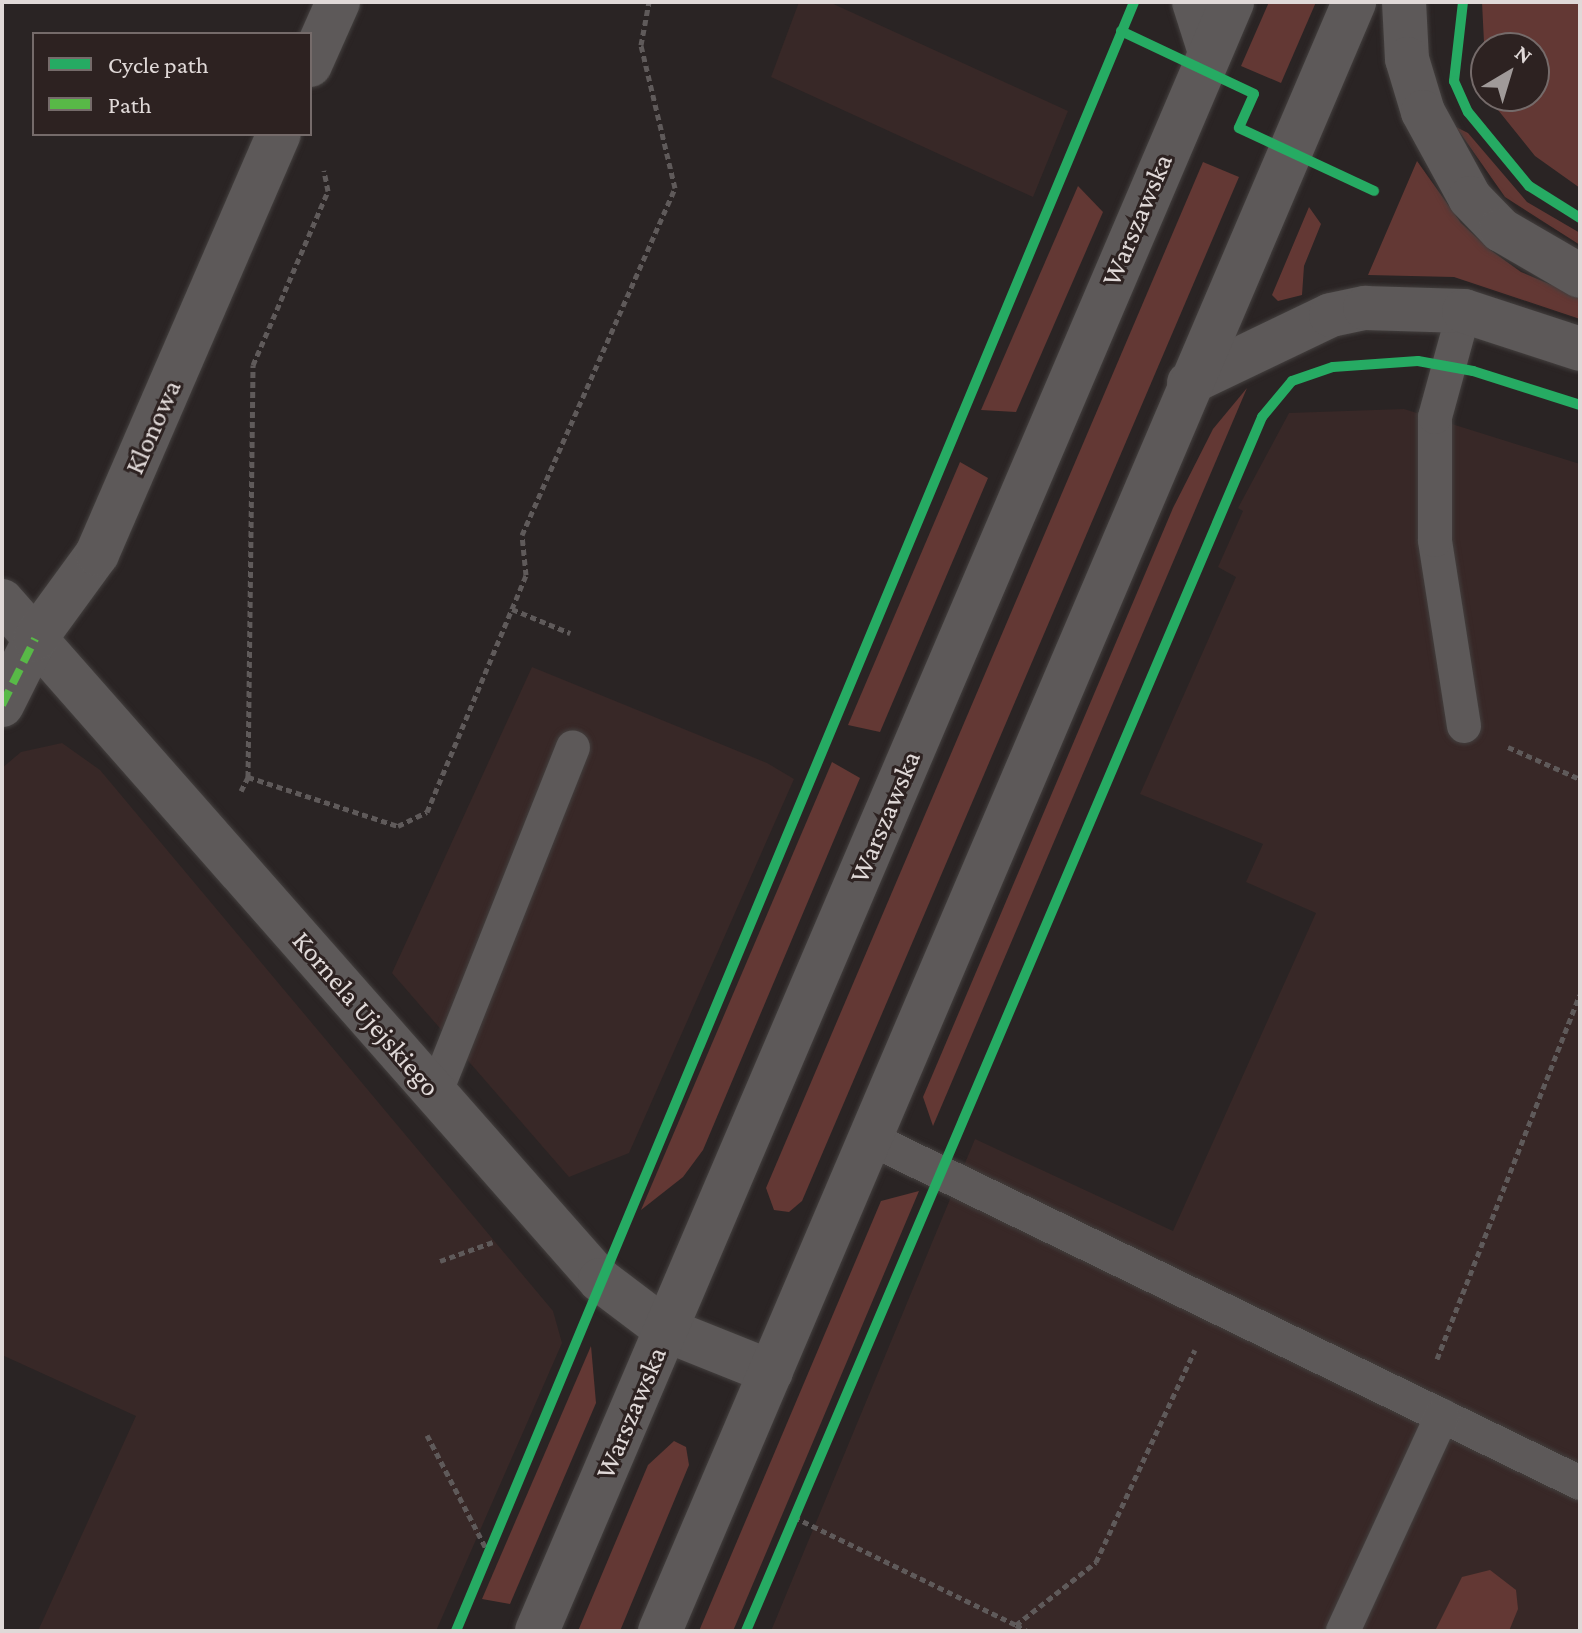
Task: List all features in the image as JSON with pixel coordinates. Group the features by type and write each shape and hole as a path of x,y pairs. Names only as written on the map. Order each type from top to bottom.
{"main road":[{"path":"312,60 338,2"},
{"path":"1194,2 1210,52"},
{"name":"Warszawska","path":"537,1631 1232,2"},
{"path":"660,1631 1189,383 1354,2"},
{"path":"1404,2 1407,59 1423,112 1470,198 1501,230 1580,276"},
{"name":"Klonowa","path":"2,705 35,639 97,554 278,136"},
{"path":"1189,383 1331,315 1365,308 1464,311 1580,349"},
{"name":"Kornela Ujejskiego","path":"2,601 600,1280 666,1330 771,1372"}],"lane":[{"path":"1464,311 1435,417 1435,540 1464,726"},
{"path":"435,1094 573,747"},
{"path":"869,1138 1580,1483"},
{"path":"1343,1631 1430,1410"}],"path":[{"path":"248,777 398,826 411,824 427,812 526,575 522,535 675,188 641,45 649,2"},
{"path":"217,842 248,777 253,365"},
{"path":"512,609 570,633"},
{"path":"1464,726 1580,779"},
{"path":"1430,1410 1580,995"},
{"path":"1016,1625 1096,1562 1216,1306"},
{"path":"427,1435 488,1552"},
{"path":"794,1517 1027,1631"}],"shaded area":[{"path":"799,2 829,2 1068,111 1033,197 771,77"},
{"path":"1269,2 1316,2 1281,83 1241,66"},
{"path":"1482,2 1580,2 1580,188 1535,156 1500,112 1550,112 1550,32 1483,32"},
{"path":"1456,127 1468,133 1527,202 1580,233 1580,245 1505,197"},
{"path":"1417,161 1461,223 1489,249 1521,272 1580,297 1580,319 1454,277 1368,275"},
{"path":"1203,162 1239,177 802,1201 789,1212 774,1210 766,1188"},
{"path":"1078,186 1103,212 1016,412 981,410"},
{"path":"1309,207 1321,224 1304,266 1302,295 1278,301 1272,295"},
{"path":"1247,388 933,1126 923,1097 1173,508 1213,429"},
{"path":"1404,409 1580,464 1580,1631 771,1631 975,1139 1173,1231 1316,913 1246,882 1263,844 1140,794 1236,577 1218,567 1243,511 1238,508 1289,413"},
{"path":"960,462 988,478 880,732 848,725"},
{"path":"532,667 767,763 794,779 629,1153 569,1177 392,973"},
{"path":"62,743 100,770 553,1311 562,1343 436,1631 38,1631 136,1416 2,1355 2,768 21,752"},
{"path":"832,762 860,778 703,1150 683,1177 641,1210"},
{"path":"919,1191 733,1631 699,1631 881,1201"},
{"path":"591,1346 596,1403 510,1604 482,1599"},
{"path":"674,1441 686,1447 689,1465 620,1631 578,1631 648,1465"},
{"path":"1490,1570 1516,1590 1518,1609 1509,1631 1435,1631 1462,1577"}],"marked path":[{"path":"2,705 35,639"}],"cycle path":[{"path":"456,1631 1134,2"},
{"path":"1463,2 1454,81 1468,112 1529,186 1580,218"},
{"path":"1121,31 1254,94 1239,128 1374,191"},
{"path":"746,1631 1262,417 1292,381 1333,367 1418,361 1473,371 1580,405"}]}
